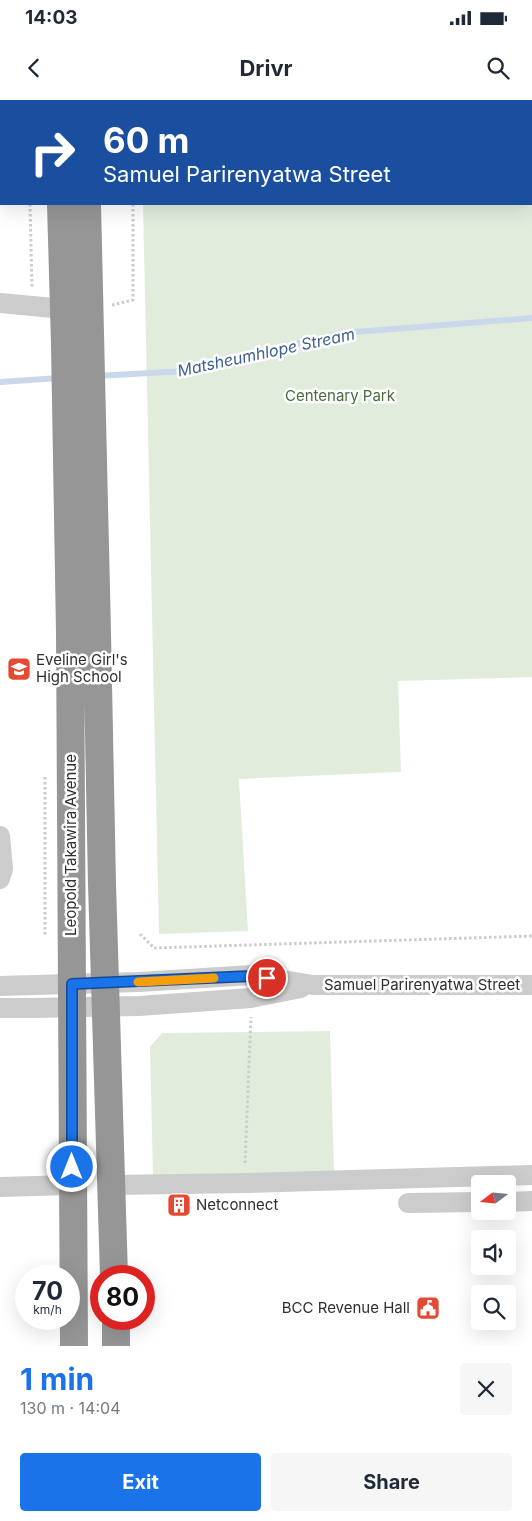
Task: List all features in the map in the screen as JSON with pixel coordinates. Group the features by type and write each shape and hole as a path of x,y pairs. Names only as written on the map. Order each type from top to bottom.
{"highway":[{"path":"61,205 77,310"},
{"path":"77,310 87,205"},
{"name":"Leopold Takawira Avenue","path":"74,1346 70,632 78,394 77,310"},
{"name":"Leopold Takawira Avenue","path":"78,394 98,643 102,874 114,1265"},
{"path":"116,1330 116,1346"}],"street":[{"path":"0,303 77,310"},
{"path":"0,836 4,869 0,879"},
{"name":"Samuel Parirenyatwa Street","path":"106,995 252,976 312,985 532,985"},
{"name":"Samuel Parirenyatwa Street","path":"0,1008 72,996 251,998 312,985"},
{"name":"Samuel Parirenyatwa Street","path":"0,986 72,996"},
{"path":"112,1185 532,1175"},
{"path":"0,1187 72,1185"},
{"path":"516,1202 532,1201"},
{"path":"408,1203 471,1202"}],"path":[{"path":"77,310 133,300 133,205"},
{"path":"140,934 154,948 532,936"},
{"path":"251,998 245,1183 264,1210"}],"green space":[{"name":"Centenary Park","path":"143,205 532,205 532,677 398,681 401,772 239,779 248,931 159,934"},
{"path":"330,1031 334,1171 153,1176 150,1047 162,1033"}],"waterway":[{"name":"Matsheumhlope Stream","path":"96,376 186,371 342,333 532,318"},
{"name":"Matsheumhlope Stream","path":"0,382 59,378"}],"slow traffic":[{"path":"138,982 214,978"}],"place":[{"name":"Eveline Girl's High School","path":"19,669"},
{"name":"Netconnect","path":"179,1205"},
{"name":"BCC Revenue Hall","path":"428,1308"}],"route":[{"path":"72,1167 72,984 252,976 267,978"}]}
